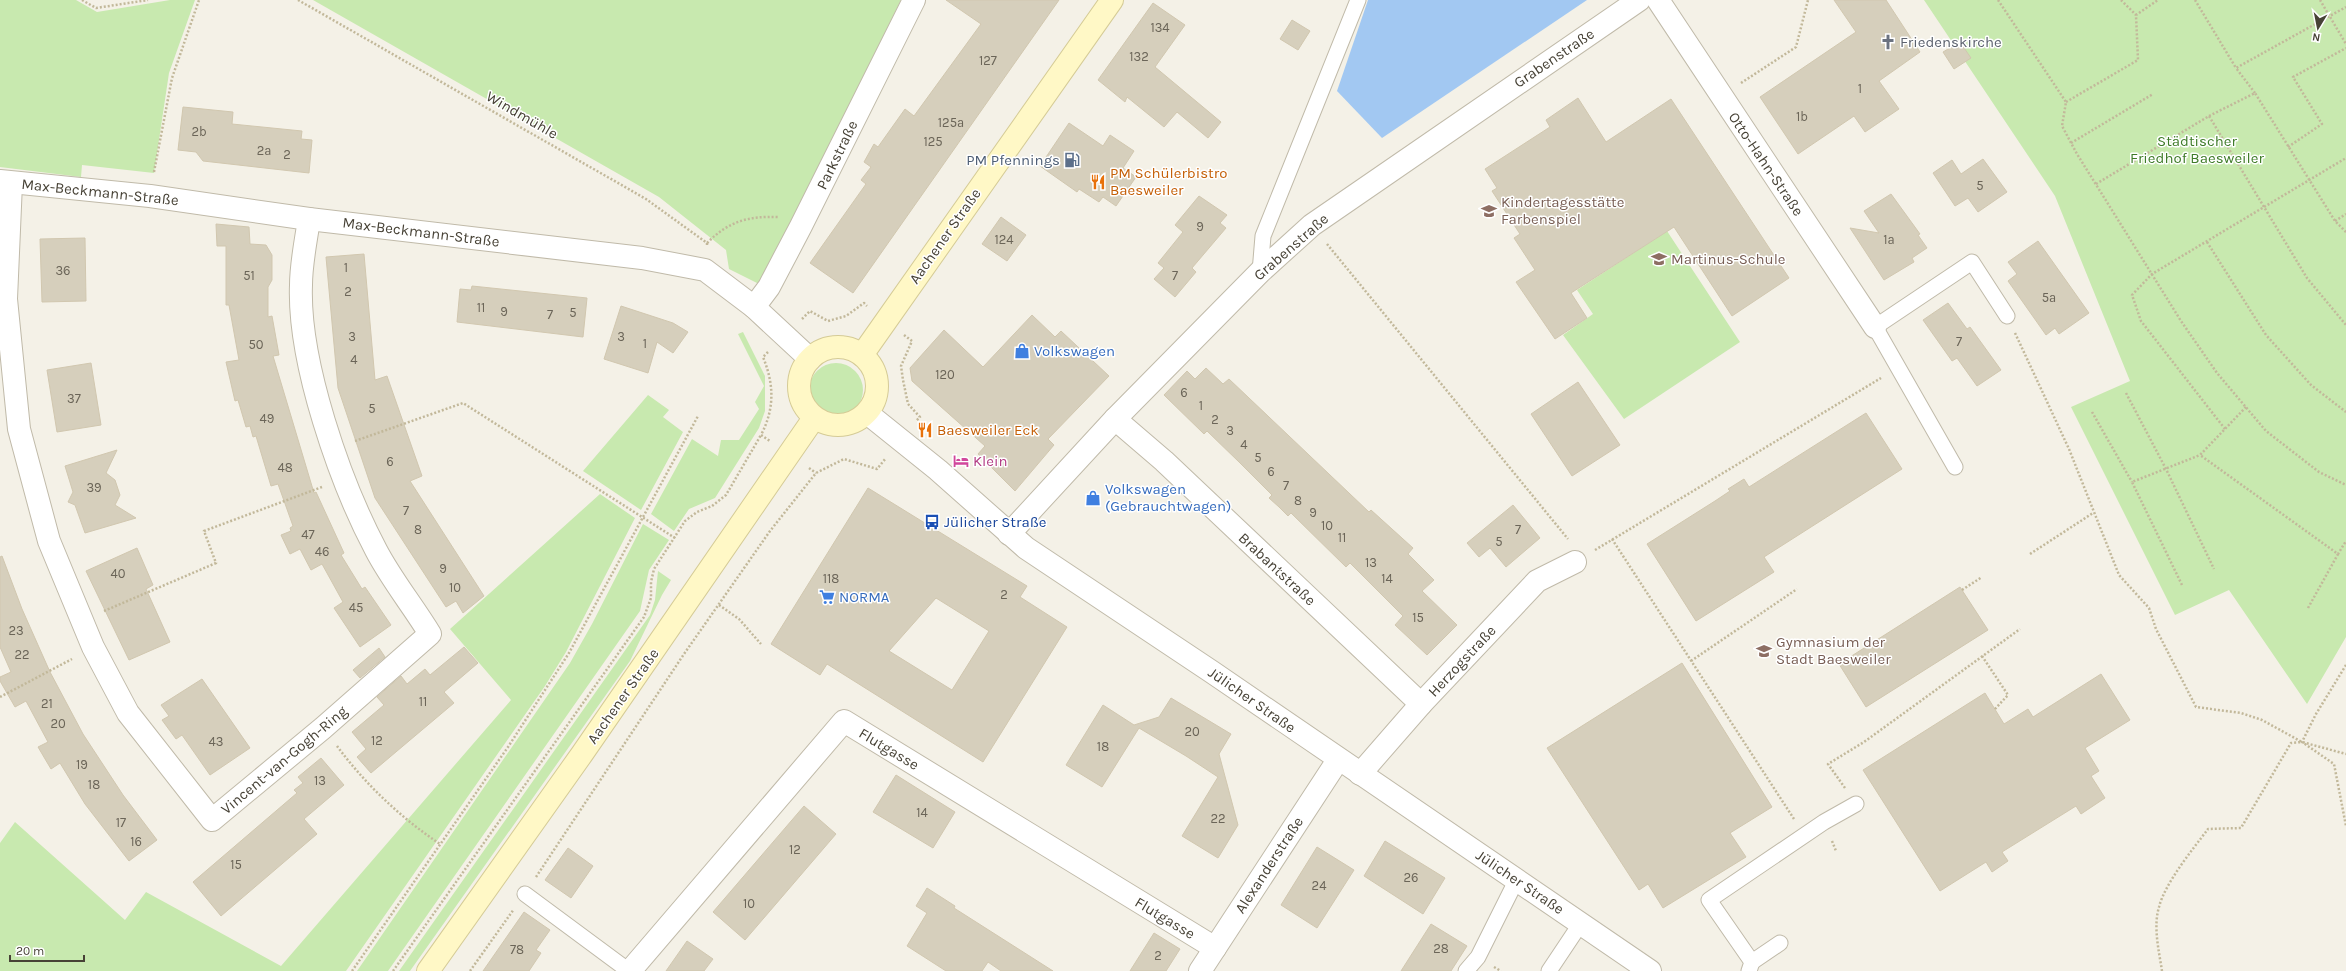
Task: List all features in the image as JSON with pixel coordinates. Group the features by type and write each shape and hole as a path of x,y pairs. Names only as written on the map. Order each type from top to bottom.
{"main road":[{"name":"Aachener Straße","path":"862,355 1112,0"},
{"path":"835,347 850,349 862,355 871,365 876,377 877,390 874,402 867,413 858,420 847,425 836,426 814,418 806,408 800,389 802,370 810,360 821,351 835,347"},
{"name":"Aachener Straße","path":"428,971 582,754 814,418"}],"street":[{"name":"Parkstraße","path":"754,306 769,287 802,226 914,0"},
{"name":"Grabenstraße","path":"1009,534 1115,419 1260,272 1312,225 1639,0"},
{"name":"Otto-Hahn-Straße","path":"1658,0 1875,327"},
{"name":"Max-Beckmann-Straße","path":"6,182 150,196 309,219 642,258 705,270 754,306 810,360"},
{"name":"Vincent-van-Gogh-Ring","path":"6,182 6,299 19,429 50,541 93,647 128,713 212,820 323,728 430,634 376,551 344,478 320,410 304,336 300,285 309,219"},
{"name":"Jülicher Straße","path":"867,413 901,439 1009,534 1032,552 1212,672 1338,760 1517,879 1650,971"},
{"name":"Brabantstraße","path":"1115,419 1164,461 1421,704"},
{"name":"Herzogstraße","path":"1360,774 1421,704 1537,581 1579,559"},
{"name":"Flutgasse","path":"630,971 844,721 1215,948"},
{"name":"Alexanderstraße","path":"1200,971 1338,760"}],"lane":[{"path":"1260,272 1263,236 1358,0"},
{"path":"1955,467 1875,327 1972,262 2007,316"},
{"path":"1780,943 1750,967 1709,900 1805,835 1856,804"},
{"path":"1466,971 1478,957 1517,879"},
{"path":"525,894 630,971"},
{"path":"1549,971 1580,923"}],"path":[{"path":"82,0 96,8 148,0"},
{"path":"150,196 172,78 199,0"},
{"name":"Windmühle","path":"298,0 646,199 707,243"},
{"path":"1721,97 1796,47 1808,0"},
{"path":"1998,0 2066,102 2062,126 2071,143 2152,274 2217,373 2266,431 2319,472 2346,485"},
{"path":"2066,102 2138,60 2136,15 2121,0"},
{"path":"2136,15 2158,0"},
{"path":"2195,0 2236,68 2255,93 2335,221 2346,232"},
{"path":"2320,0 2346,44"},
{"path":"2236,68 2346,7"},
{"path":"2288,147 2322,124 2293,77 2346,48"},
{"path":"2096,184 2209,116 2255,93"},
{"path":"2071,143 2153,94"},
{"path":"2209,116 2306,278 2346,325"},
{"path":"2225,429 2141,321 2132,295 2152,274 2346,158"},
{"path":"2335,221 2346,214"},
{"path":"705,270 707,243 719,231 739,221 757,216 780,217 802,226"},
{"path":"1312,225 1579,559 1898,368"},
{"path":"2207,242 2266,335 2311,385 2346,412"},
{"path":"2007,316 2069,449 2093,513 2119,575 2149,608 2156,630 2196,707 2241,713 2262,720 2302,742 2334,764 2346,826"},
{"path":"393,971 644,617 651,598 651,582 654,569 685,522 697,512 712,506 726,495 762,435 769,420 772,385 763,357 784,335"},
{"path":"2126,393 2166,469 2214,569"},
{"path":"333,446 348,443 463,403 675,538"},
{"path":"2132,482 2200,455 2246,407"},
{"path":"2092,412 2132,482 2182,586"},
{"path":"352,971 508,747 569,652 698,416"},
{"path":"762,435 816,473"},
{"path":"470,971 525,894 770,531 816,473 844,459 877,469 901,439"},
{"path":"2200,455 2338,554"},
{"path":"81,620 216,563 204,531 344,478"},
{"path":"2030,554 2093,513"},
{"path":"1612,539 1805,835"},
{"path":"2308,608 2346,542"},
{"path":"1962,590 1982,577"},
{"path":"1691,661 1797,589"},
{"path":"719,605 739,619 761,644"},
{"path":"1856,804 1828,764 1864,742 2020,629"},
{"path":"0,697 93,647"},
{"path":"1982,656 2008,695 1995,709"},
{"path":"2302,742 2316,714 2346,664"},
{"path":"323,728 361,776 410,823 440,844"},
{"path":"2162,971 2157,930 2159,906 2179,869 2208,829 2241,828 2291,743 2302,742 2346,754"}],"green space":[{"path":"0,0 76,0 97,12 170,0 195,0 169,73 154,173 82,165 81,177 0,167"},
{"path":"313,0 901,0 796,214 759,284 729,269 726,250 659,197"},
{"name":"Städtischer Friedhof Baesweiler","path":"1924,0 2346,0 2346,637 2307,704 2229,590 2175,615 2071,407 2130,381 2055,196"},
{"path":"1667,231 1740,342 1624,419 1563,335 1593,314 1577,290"},
{"path":"743,332 765,376 765,411 759,428 715,498 689,509 674,531 651,514 692,439 718,456 721,440 739,440 759,409 755,402 764,386 738,334"},
{"path":"836,363 846,365 855,371 861,380 863,390 861,400 855,409 846,415 836,417 826,415 817,409 811,400 809,390 811,380 817,371 826,365"},
{"path":"648,395 669,410 663,417 683,432 641,510 583,471"},
{"path":"600,494 635,518 566,652 545,686 346,971 0,971 0,843 15,822 125,920 146,892 281,966 511,700 450,629"},
{"path":"643,524 669,540 649,570 640,611 388,971 357,971 570,663 592,624"},
{"path":"658,571 671,580 662,595 630,661 410,971 399,971 650,615 655,600"}],"water":[{"path":"1368,0 1587,0 1382,138 1337,91"}],"building":[{"path":"946,0 1059,0 853,293 810,263 866,184 861,180 871,167 864,162 874,144 878,147 905,109 914,116 981,24"},
{"path":"1834,0 1886,0 1920,52 1879,81 1899,109 1865,132 1854,116 1798,154 1760,97 1856,32"},
{"path":"1153,3 1185,25 1155,67 1221,122 1208,138 1177,112 1164,127 1127,97 1125,102 1098,80"},
{"path":"1292,20 1310,31 1298,50 1280,39"},
{"path":"1960,42 1971,58 1954,69 1943,52"},
{"path":"1578,98 1606,142 1671,99 1789,278 1732,316 1674,227 1571,293 1587,318 1555,339 1516,282 1535,270 1514,238 1520,234 1492,191 1497,188 1485,169 1550,127 1546,120"},
{"path":"183,107 233,112 232,124 302,131 301,139 312,140 309,173 203,161 196,152 178,150"},
{"path":"1069,123 1103,146 1110,135 1134,151 1123,168 1136,177 1116,206 1103,197 1099,202 1079,189 1077,192 1040,166"},
{"path":"1983,159 2007,192 1978,212 1968,198 1955,206 1933,173 1952,160 1961,174"},
{"path":"1891,194 1920,234 1918,235 1927,248 1912,258 1914,262 1884,280 1850,228 1879,233 1864,211"},
{"path":"1199,196 1227,215 1220,223 1226,228 1192,268 1196,272 1175,297 1154,279 1164,268 1158,263 1183,232 1175,225"},
{"path":"1001,217 1026,235 1007,261 982,244"},
{"path":"216,224 249,227 250,244 266,245 272,255 272,280 268,287 268,317 272,316 279,355 273,356 314,493 316,492 344,553 341,555 362,589 365,587 391,625 360,647 334,608 343,602 322,564 311,570 300,549 290,554 281,535 291,531 290,528 293,526 278,484 271,486 256,436 253,437 250,426 246,427 238,400 235,401 226,362 239,360 229,305 226,305 226,246 217,246"},
{"path":"85,238 86,301 42,302 40,239"},
{"path":"2038,241 2089,313 2059,334 2055,328 2046,335 2008,281 2017,274 2008,262"},
{"path":"364,254 375,380 387,376 422,476 410,481 484,596 463,613 456,601 446,607 375,498 338,388 326,257"},
{"path":"472,286 587,298 583,337 457,322 460,289 471,290"},
{"path":"1948,303 1967,329 1970,327 2001,370 1977,386 1957,358 1952,361 1923,320"},
{"path":"621,306 673,323 688,332 673,353 657,342 648,373 604,359"},
{"path":"1032,315 1055,337 1061,331 1109,376 1048,439 1054,445 1015,491 978,454 985,446 912,381 910,368 944,330 983,367"},
{"path":"91,363 101,425 57,432 47,370"},
{"path":"1206,368 1223,384 1229,379 1369,512 1371,510 1413,548 1408,554 1434,580 1422,591 1457,625 1427,655 1395,625 1403,616 1350,563 1346,567 1291,513 1288,516 1269,498 1272,495 1239,462 1207,431 1204,434 1164,395 1187,371 1195,379"},
{"path":"1578,382 1620,445 1572,476 1531,414"},
{"path":"1866,413 1902,469 1764,557 1774,572 1696,621 1647,544 1730,491 1728,489 1744,479 1749,487"},
{"path":"117,450 106,473 115,480 120,495 115,505 136,518 85,533 75,505 68,502 73,492 65,466"},
{"path":"868,488 1027,586 1020,597 1067,627 983,762 827,664 820,675 771,644","holes":["936,598 989,631 952,690 889,651"]},
{"path":"1513,505 1540,538 1506,567 1490,548 1479,557 1467,543"},
{"path":"137,548 153,585 146,589 170,642 129,660 86,571"},
{"path":"2,556 22,609 50,672 83,734 123,795 157,840 129,861 85,804 60,763 51,769 38,747 48,742 26,701 15,707 0,681 0,677 11,672 0,647 0,557"},
{"path":"1960,587 1988,630 1866,707 1839,664"},
{"path":"464,647 478,663 444,692 454,703 371,773 357,757 366,749 352,732 384,705 377,697 401,676 407,684 425,669 430,675"},
{"path":"379,648 385,657 360,678 353,670"},
{"path":"1682,663 1772,807 1730,833 1746,857 1663,908 1648,884 1639,890 1547,748"},
{"path":"2101,674 2130,720 2085,748 2099,771 2091,776 2105,798 2081,814 2076,806 2002,852 2008,861 1992,872 1986,862 1940,891 1863,770 1985,693 2004,724 2028,709 2033,717"},
{"path":"202,679 250,748 210,775 182,735 176,739 162,720 169,716 161,705"},
{"path":"1171,698 1231,734 1219,754 1238,825 1218,858 1182,836 1218,777 1186,756 1139,728 1102,787 1066,765 1103,705 1134,725 1159,717"},
{"path":"321,758 344,785 304,819 317,834 221,916 193,882 297,793 294,790 303,783 298,777"},
{"path":"896,775 955,812 933,848 873,812"},
{"path":"804,806 836,834 745,940 713,912"},
{"path":"1385,841 1445,878 1423,914 1364,876"},
{"path":"1317,847 1354,870 1317,928 1281,905"},
{"path":"568,848 593,866 571,898 545,880"},
{"path":"927,888 955,906 954,908 1053,971 1001,971 988,962 982,971 946,971 907,946 927,913 916,906"},
{"path":"524,912 550,930 536,950 541,953 529,971 483,971"},
{"path":"1431,924 1467,946 1451,971 1401,971"},
{"path":"1154,933 1180,949 1166,971 1130,971"},
{"path":"687,941 713,959 704,971 666,971"}],"place":[{"name":"Friedenskirche","path":"1888,42"},
{"name":"PM Pfennings","path":"1072,160"},
{"name":"PM Schülerbistro Baesweiler","path":"1098,182"},
{"name":"Kindertagesstätte Farbenspiel","path":"1489,211"},
{"name":"Martinus-Schule","path":"1659,259"},
{"name":"Volkswagen","path":"1022,351"},
{"name":"Baesweiler Eck","path":"925,430"},
{"name":"Klein","path":"961,461"},
{"name":"Volkswagen (Gebrauchtwagen)","path":"1093,498"},
{"name":"Jülicher Straße","path":"932,522"},
{"name":"NORMA","path":"827,597"},
{"name":"Gymnasium der Stadt Baesweiler","path":"1764,651"}]}
